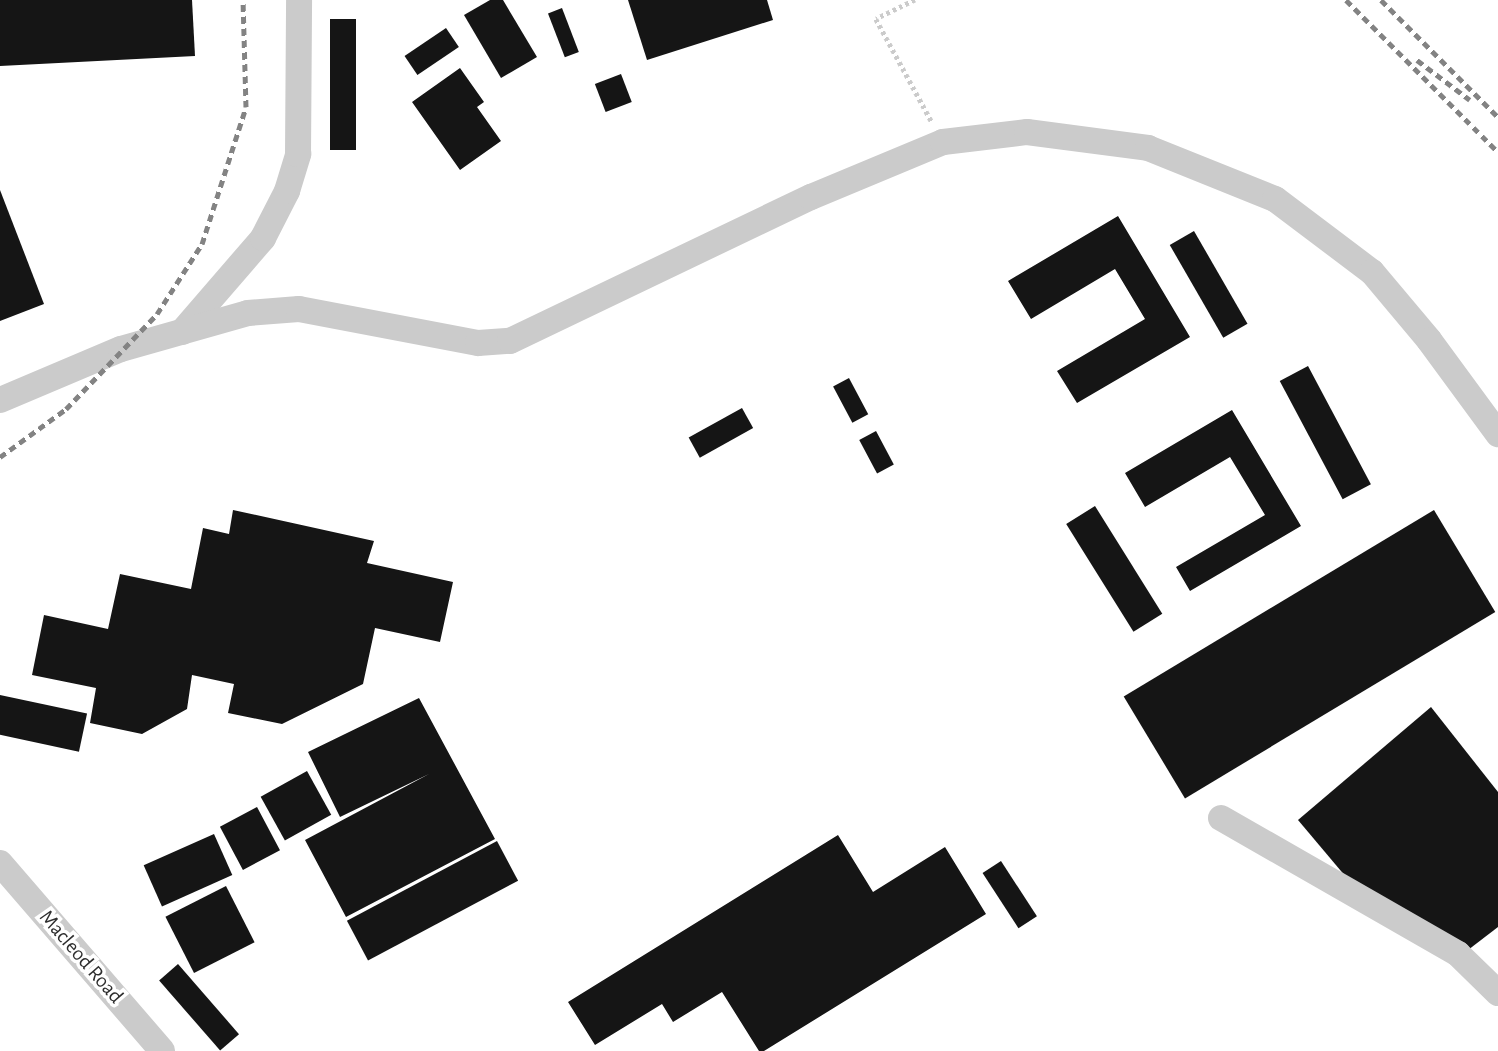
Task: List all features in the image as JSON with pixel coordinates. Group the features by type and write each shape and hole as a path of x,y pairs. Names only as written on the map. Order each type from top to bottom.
{"street":[{"path":"181,333 263,238 287,191 298,154 299,0"},
{"path":"0,400 121,349 248,313 299,309 478,343 510,341 811,197 943,142 1027,132 1148,148 1275,199 1372,272 1429,340 1498,434"},
{"path":"1221,818 1458,954 1498,993"},
{"name":"Macleod Road","path":"0,863 162,1051"}],"path":[{"path":"915,0 876,19 943,142"}],"building":[{"path":"0,0 192,0 195,56 0,66"},
{"path":"490,0 503,0 537,57 501,78 464,15"},
{"path":"628,0 767,0 773,20 647,60"},
{"path":"562,8 579,52 565,57 548,13"},
{"path":"330,19 356,19 356,150 330,150"},
{"path":"446,28 459,47 417,75 405,56"},
{"path":"460,68 484,102 477,107 501,141 460,170 412,102"},
{"path":"621,74 632,102 606,112 595,84"},
{"path":"0,190 44,304 0,321"},
{"path":"1118,216 1190,337 1077,403 1057,371 1145,319 1115,269 1031,319 1008,281"},
{"path":"1194,231 1248,324 1223,338 1170,245"},
{"path":"1308,366 1371,484 1343,499 1280,381"},
{"path":"849,378 868,414 852,423 833,386"},
{"path":"742,408 753,428 700,458 689,438"},
{"path":"1232,410 1301,526 1190,591 1176,567 1265,515 1230,457 1145,507 1125,473"},
{"path":"876,431 894,465 877,473 859,440"},
{"path":"1095,506 1162,614 1133,632 1066,524"},
{"path":"233,510 374,541 367,563 453,582 440,642 375,628 363,684 282,724 228,713 234,684 192,675 187,709 142,734 90,723 96,688 32,675 44,615 108,629 120,574 191,589 203,528 229,534"},
{"path":"1434,510 1495,612 1185,798 1124,696"},
{"path":"0,695 87,714 79,752 0,735"},
{"path":"419,698 495,839 346,917 305,840 429,774 340,817 308,752"},
{"path":"1431,707 1498,792 1498,927 1468,950 1346,877 1298,820"},
{"path":"307,771 331,815 285,840 261,797"},
{"path":"257,807 280,850 243,870 220,827"},
{"path":"214,834 232,875 162,906 144,865"},
{"path":"838,835 873,892 945,847 986,914 764,1051 759,1051 722,992 673,1022 662,1004 595,1045 568,1002"},
{"path":"497,841 518,881 368,961 347,921"},
{"path":"1001,861 1037,916 1018,928 983,873"},
{"path":"226,886 255,942 194,973 165,917"},
{"path":"178,964 239,1034 220,1051 159,980"}],"railway":[{"path":"0,457 66,409 157,314 202,244 246,107 243,0"},
{"path":"1346,0 1498,152"},
{"path":"1381,0 1498,117"},
{"path":"1417,60 1470,100"}]}
